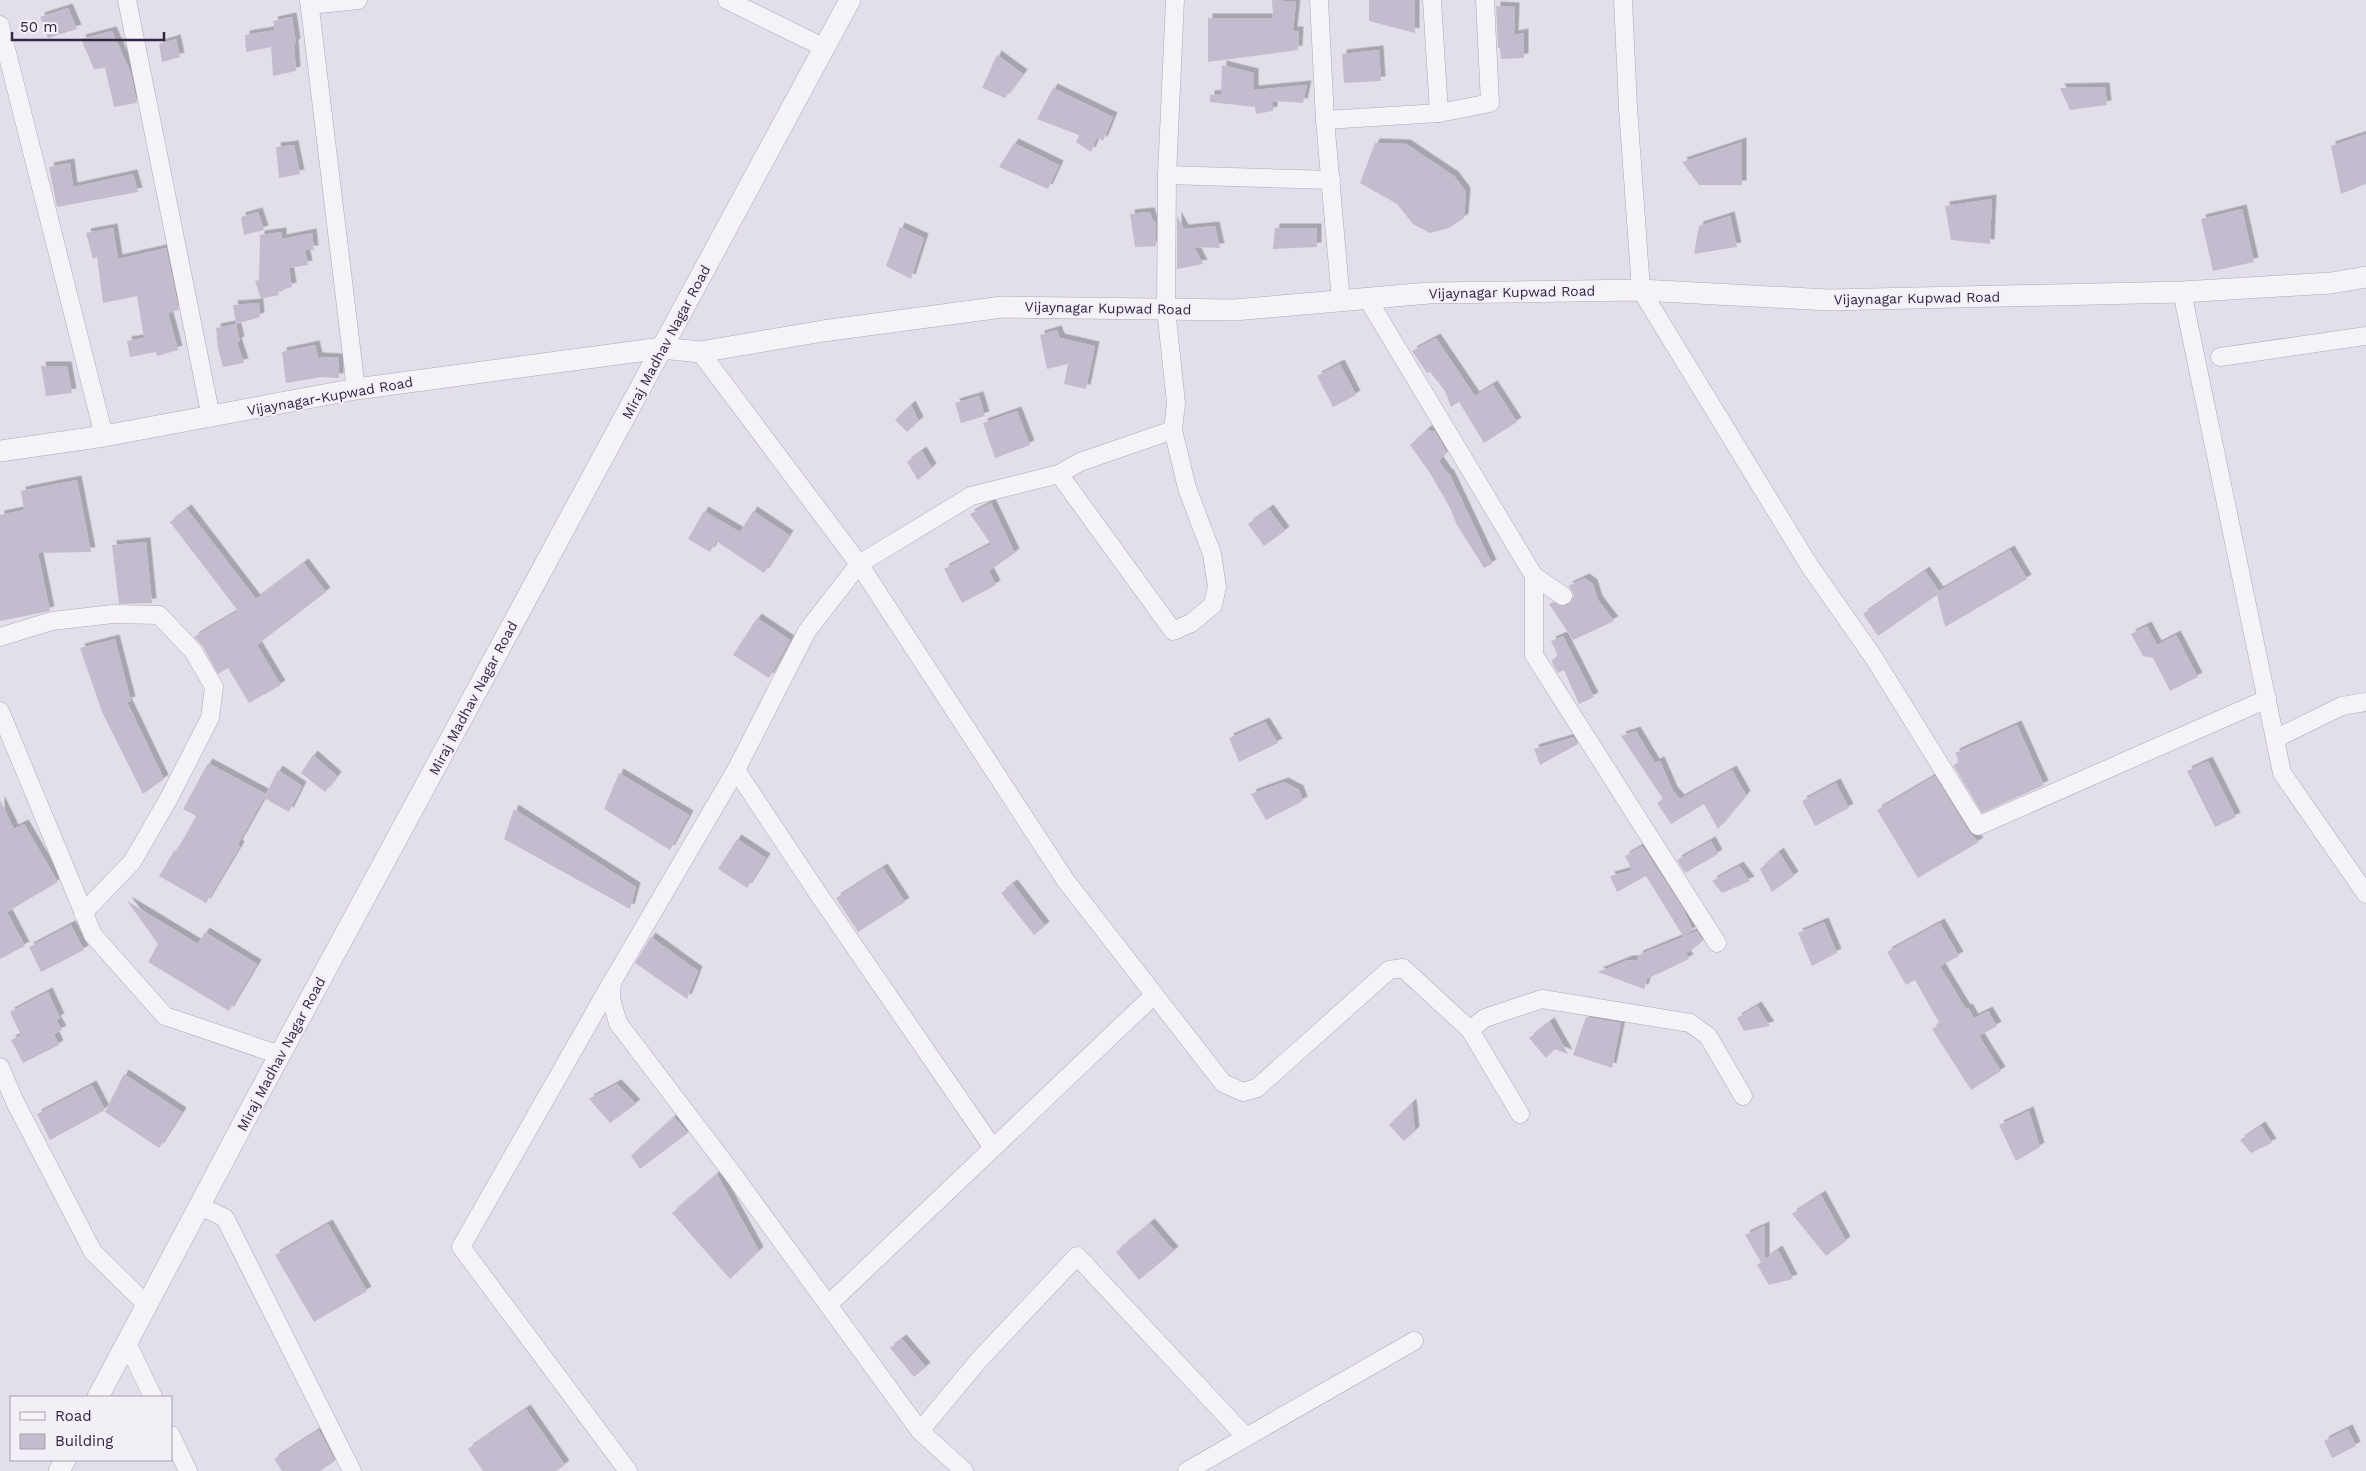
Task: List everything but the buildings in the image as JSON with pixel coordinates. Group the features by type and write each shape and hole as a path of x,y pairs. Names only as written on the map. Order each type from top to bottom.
{"street":[{"path":"127,0 211,417"},
{"path":"356,389 309,3 358,0"},
{"path":"727,0 825,48"},
{"name":"Miraj Madhav Nagar Road","path":"99,1396 280,1055 850,0"},
{"path":"1059,474 1173,631 1191,623 1213,605 1217,587 1212,554 1187,488 1172,430 1176,403 1166,310 1166,175 1175,0"},
{"path":"1319,0 1325,120 1341,300"},
{"path":"1432,0 1438,113"},
{"path":"1325,120 1438,113 1490,103 1485,0"},
{"path":"1623,0 1628,108 1641,290 1809,565 1874,658 1978,826 2267,699"},
{"path":"0,25 104,436"},
{"path":"1166,175 1330,180"},
{"name":"Vijaynagar Kupwad Road","path":"662,348 700,352 823,331 1002,307 1234,310 1429,293 1641,290 1829,300 2182,292 2331,283 2366,277"},
{"path":"2182,292 2282,773 2366,894"},
{"path":"1367,298 1534,576 1563,596"},
{"path":"2220,358 2366,336"},
{"name":"Vijaynagar-Kupwad Road","path":"0,451 104,436 356,389 662,348"},
{"path":"700,352 859,564 1066,882 1223,1083 1244,1092 1256,1088 1389,970 1403,968 1470,1030 1520,1114"},
{"path":"628,1471 461,1247 612,982 736,770 807,631 859,564 971,496 1059,474 1080,462 1172,430"},
{"path":"1534,576 1534,655 1717,943"},
{"path":"0,637 52,621 113,614 159,615 193,651 214,687 210,718 169,798 132,862 82,913"},
{"path":"2275,739 2342,706 2366,702"},
{"path":"0,711 82,913 93,935 165,1016 280,1055"},
{"path":"736,770 819,895 993,1148"},
{"path":"612,982 611,998 618,1023 732,1173 920,1431 964,1471"},
{"path":"828,1305 1154,995"},
{"path":"1470,1030 1485,1018 1542,999 1690,1023 1708,1036 1743,1096"},
{"path":"0,1067 14,1102 93,1252 147,1305"},
{"path":"200,1206 225,1218 352,1471"},
{"path":"920,1431 979,1360 1077,1256 1246,1437"},
{"path":"1187,1471 1414,1341"},
{"path":"127,1343 153,1396"},
{"path":"172,1437 188,1471"}]}
